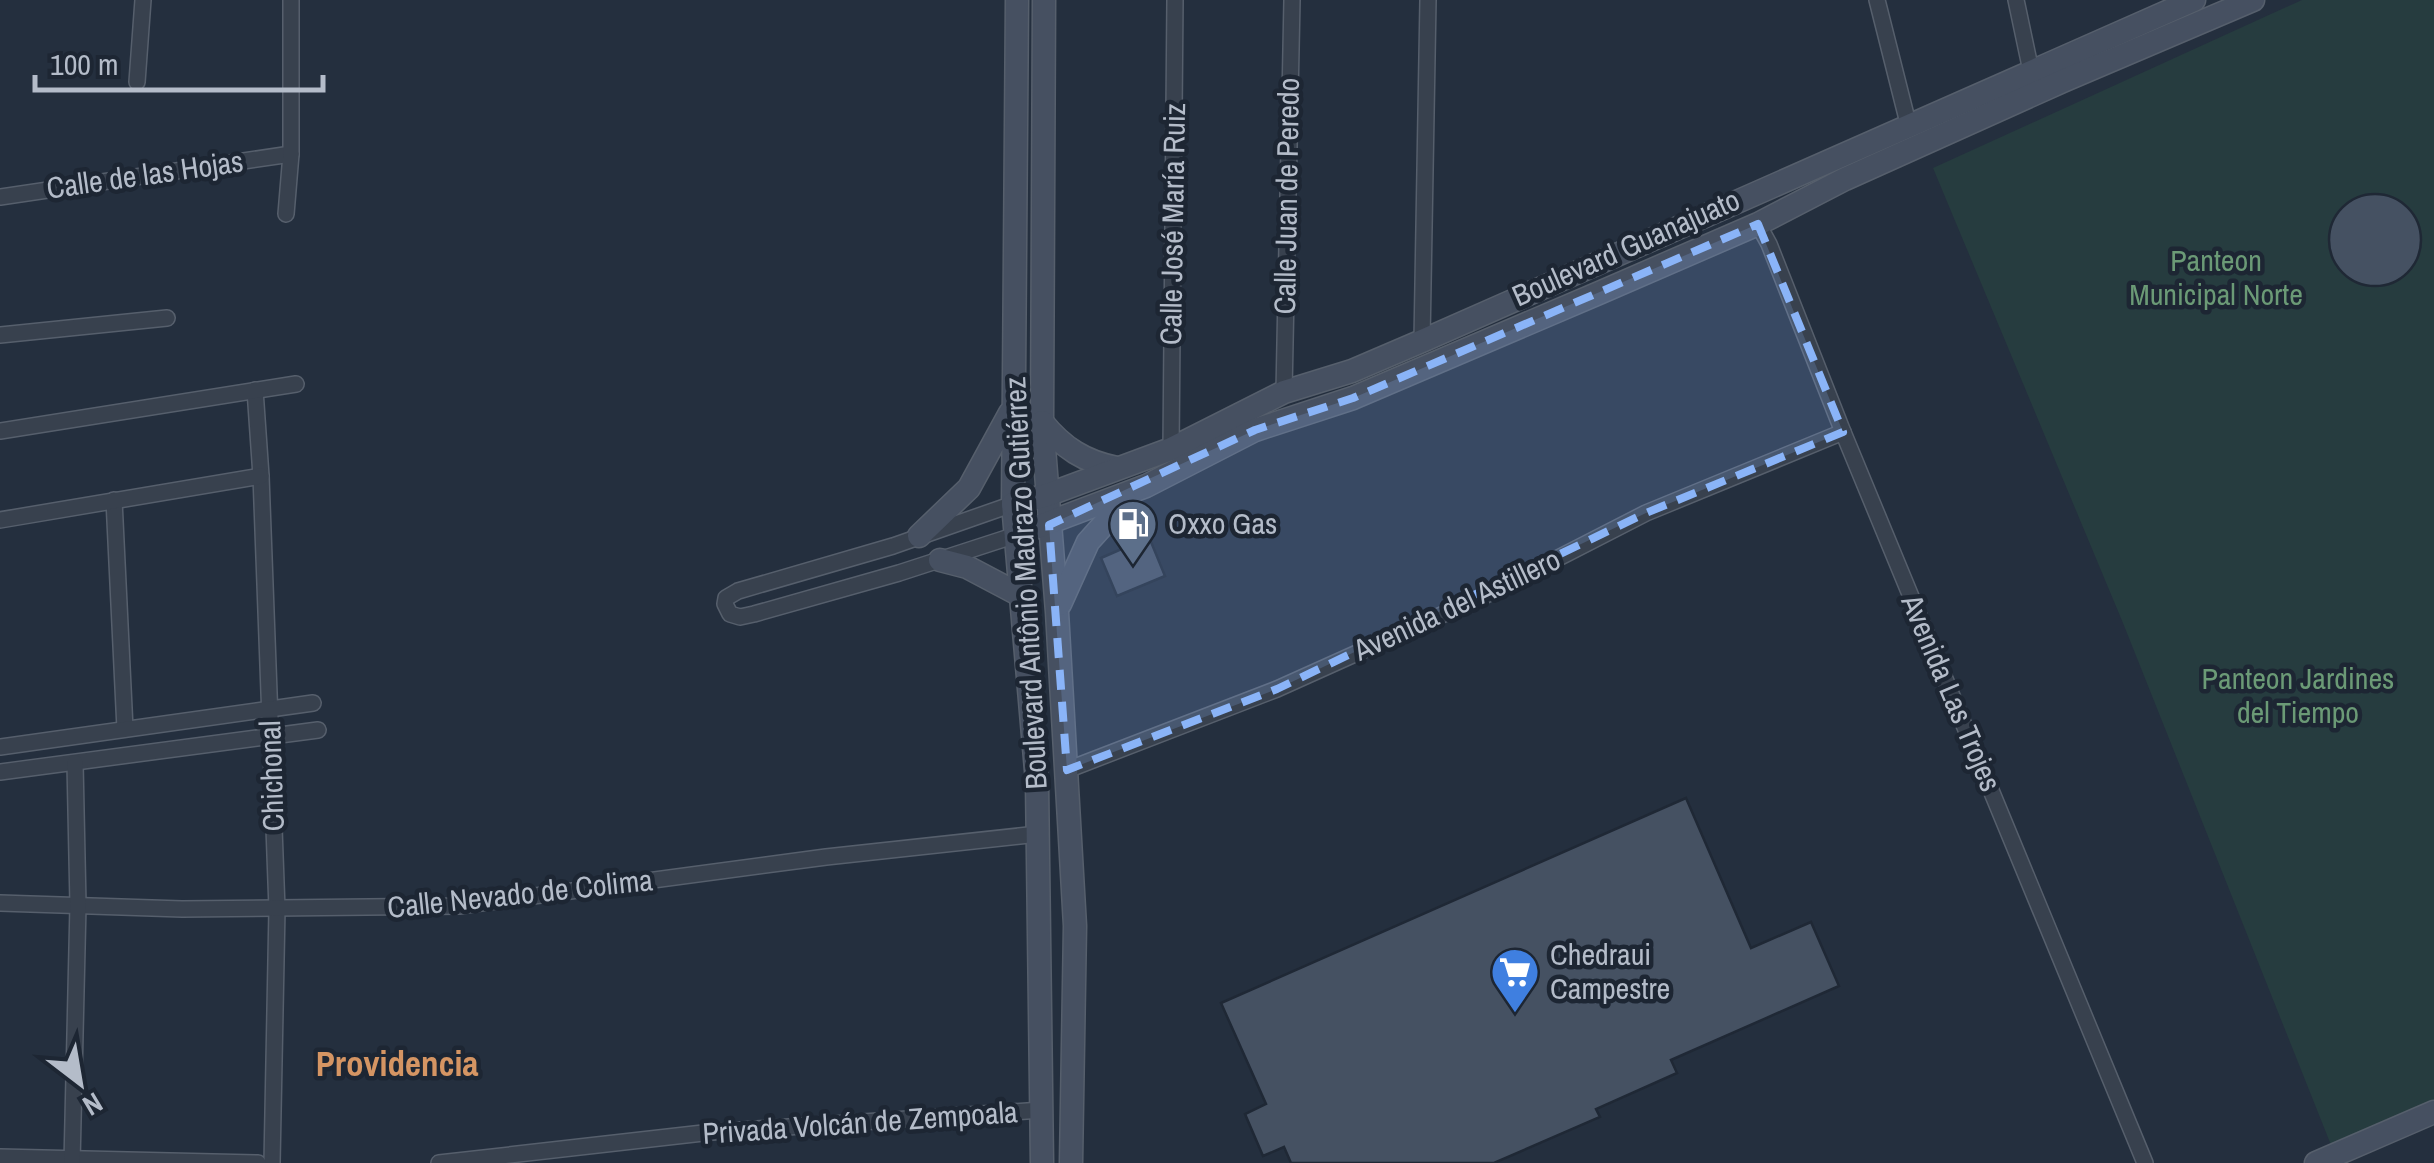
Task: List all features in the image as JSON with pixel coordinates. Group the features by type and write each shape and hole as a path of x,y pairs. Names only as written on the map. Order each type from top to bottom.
{"street":[{"path":"137,82 143,0"},
{"path":"286,214 291,0"},
{"name":"Boulevard Antônio Madrazo Gutiérrez","path":"1016,0 1013,504 1037,782 1042,1163"},
{"name":"Boulevard Antônio Madrazo Gutiérrez","path":"1044,0 1042,422 1068,770 1075,926 1071,1163"},
{"name":"Calle José María Ruiz","path":"1171,449 1175,0"},
{"name":"Calle Juan de Peredo","path":"1284,392 1292,0"},
{"path":"1422,341 1428,0"},
{"path":"1876,0 1909,126"},
{"path":"2016,0 2032,71"},
{"name":"Boulevard Guanajuato","path":"1013,504 1171,449 1284,392 1352,371 1422,341 2032,71 2159,7 2194,0"},
{"name":"Boulevard Guanajuato","path":"1016,535 1135,491 1255,430 1354,398 1758,224 1844,178 2253,0"},
{"name":"Calle de las Hojas","path":"0,197 290,154"},
{"name":"Avenida Las Trojes","path":"1758,224 1770,244 1843,432 2145,1163"},
{"path":"0,336 167,318"},
{"path":"0,431 296,384"},
{"name":"Chichonal","path":"255,390 277,909 272,1163"},
{"path":"920,536 969,488 1012,410"},
{"path":"1042,422 1074,453 1117,468"},
{"name":"Avenida del Astillero","path":"1068,770 1276,689 1486,595 1646,514 1843,432"},
{"path":"0,520 261,476"},
{"path":"1057,612 1088,542 1135,491"},
{"path":"114,500 125,729"},
{"path":"1013,504 738,590 726,598 726,609 735,616 754,614 1016,535"},
{"path":"940,560 967,567 1020,595"},
{"path":"0,747 313,703"},
{"path":"0,772 318,730"},
{"path":"72,1160 78,905 75,763"},
{"name":"Calle Nevado de Colima","path":"0,903 277,909 459,906 826,857 1038,834"},
{"name":"Privada Volcán de Zempoala","path":"439,1163 712,1132 1042,1110"},
{"path":"2316,1163 2434,1112"},
{"path":"0,1157 258,1163"}],"highlighted area":[{"path":"1758,224 1843,432 1646,513 1277,689 1067,770 1049,525 1255,430 1353,398"}],"green space":[{"name":"Panteon Municipal Norte","path":"2302,0 2434,0 2434,1100 2331,1145 2123,623 1933,168"}],"building":[{"path":"2375,194 2393,198 2407,208 2417,222 2421,240 2417,258 2407,272 2393,282 2375,286 2357,282 2343,272 2333,258 2329,240 2333,222 2343,208 2357,198"},
{"name":"Oxxo Gas","path":"1149,537 1165,576 1117,596 1101,558"},
{"path":"1686,798 1751,948 1811,922 1839,986 1671,1060 1677,1073 1596,1109 1600,1117 1494,1163 1291,1163 1284,1147 1263,1156 1245,1114 1266,1104 1221,1003"}],"place":[{"name":"Oxxo Gas","path":"1133,566"},
{"name":"Chedraui Campestre","path":"1515,1014"}],"district":[{"name":"Providencia","path":"397,1064"}],"park label":[{"name":"Panteon Jardines del Tiempo","path":"2298,696"}]}
